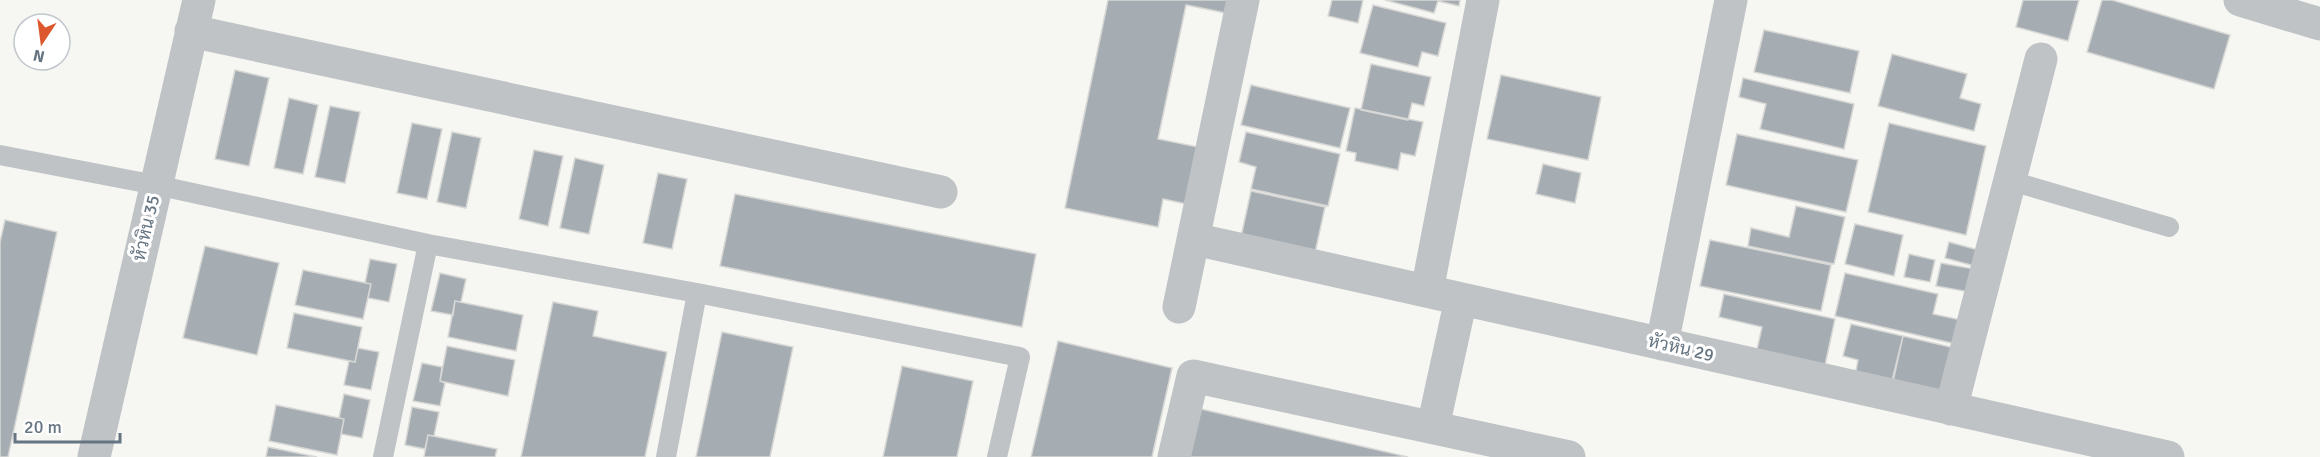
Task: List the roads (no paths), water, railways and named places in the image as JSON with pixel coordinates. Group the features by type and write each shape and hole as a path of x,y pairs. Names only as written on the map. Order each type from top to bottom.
{"street":[{"name":"หัวหิน 35","path":"94,457 199,0"},
{"path":"1179,307 1243,0"},
{"path":"1427,291 1484,0"},
{"path":"1662,344 1731,0"},
{"path":"2240,0 2320,24"},
{"path":"192,31 941,192"},
{"path":"1951,408 2041,59"},
{"name":"หัวหิน 29","path":"1194,239 2168,457"},
{"path":"1433,427 1461,299"},
{"path":"1174,457 1193,376 1569,457"}],"lane":[{"path":"0,154 428,244 697,293 1020,357 997,457"},
{"path":"2011,181 2169,227"},
{"path":"383,457 428,244"},
{"path":"666,457 697,293"}]}
